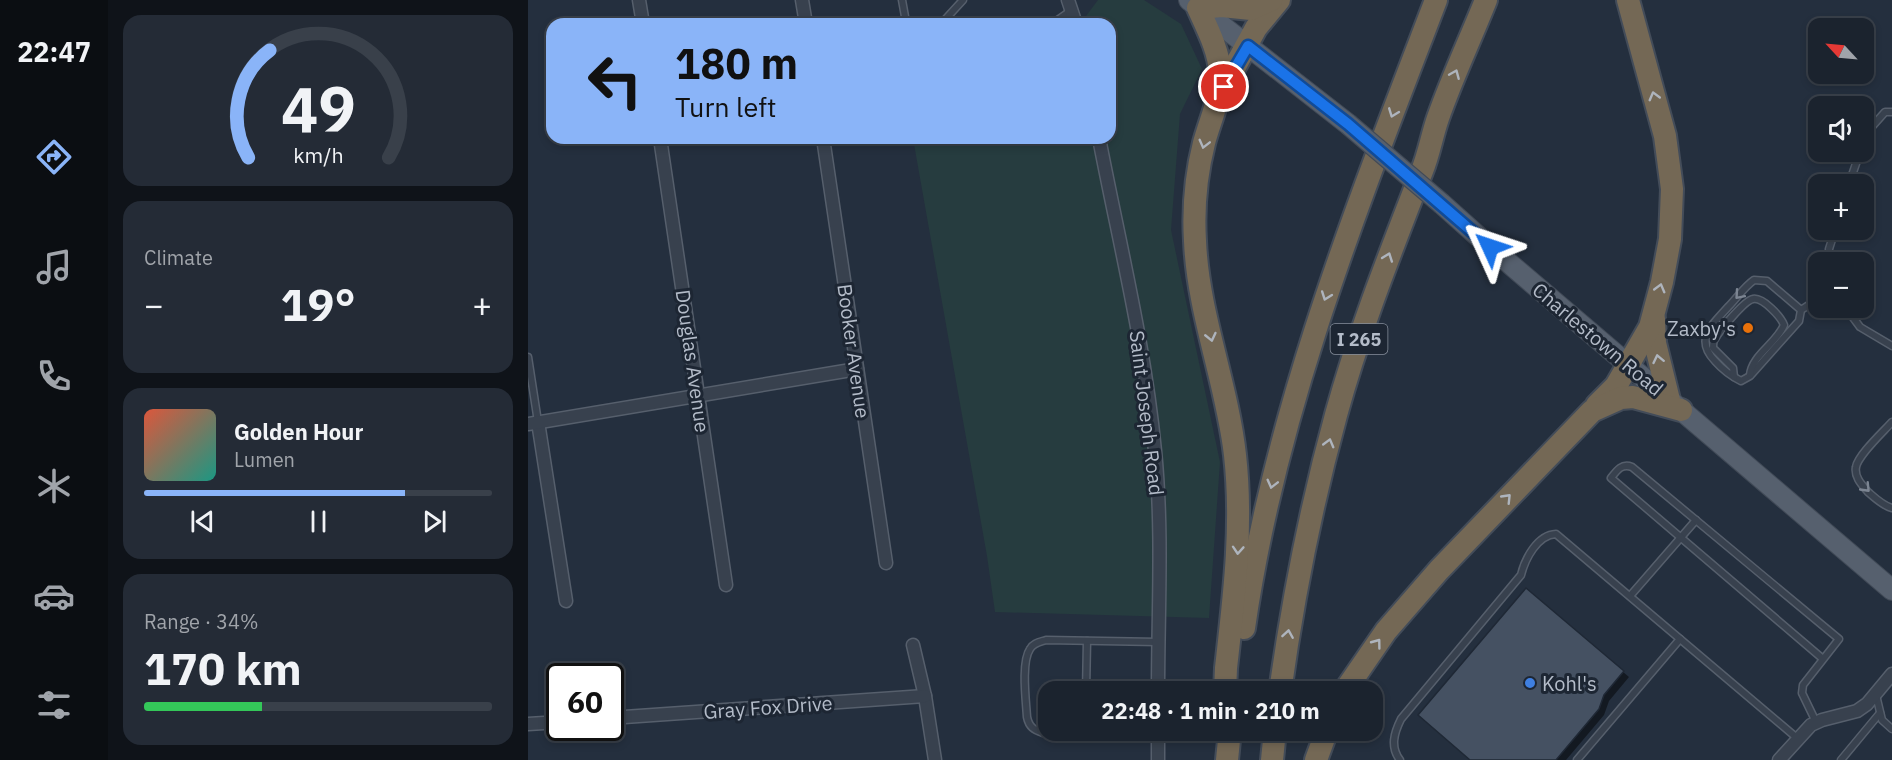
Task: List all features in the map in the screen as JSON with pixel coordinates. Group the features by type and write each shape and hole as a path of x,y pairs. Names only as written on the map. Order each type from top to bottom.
{"highway":[{"path":"1194,4 1251,9 1271,0"},
{"path":"1217,101 1256,28 1279,0"},
{"name":"I 265","path":"1237,681 1261,535 1294,398 1355,212 1436,0"},
{"name":"I 265","path":"1281,681 1304,545 1339,404 1362,329 1392,245 1423,169 1438,118 1486,0"},
{"path":"1351,681 1365,659 1411,601 1616,386 1650,327 1670,239 1672,189 1665,136 1628,0"},
{"path":"1194,4 1210,36 1221,70 1217,101 1198,166 1194,217 1198,271 1229,421 1238,487 1238,554 1225,681"},
{"path":"1592,411 1622,398 1634,397 1675,405 1655,343 1654,317"},
{"path":"1225,741 1225,760"},
{"path":"1225,760 1228,741"},
{"path":"1272,760 1274,741"},
{"path":"1316,760 1323,741"}],"main road":[{"name":"Charlestown Road","path":"1194,4 1348,124 1892,590"}],"street":[{"path":"639,0 642,18"},
{"path":"802,0 805,18"},
{"name":"Douglas Avenue","path":"661,144 726,585"},
{"name":"Booker Avenue","path":"824,144 886,563"},
{"name":"Saint Joseph Road","path":"1100,144 1136,321 1154,434 1160,532 1158,681"},
{"path":"566,601 533,423 857,369"},
{"path":"914,645 935,760"},
{"path":"1779,760 1805,729 1816,722 1857,711 1867,704 1892,674"},
{"name":"Gray Fox Drive","path":"624,717 925,696"},
{"path":"528,724 546,723"},
{"path":"1158,741 1158,760"}],"lane":[{"path":"902,0 905,18"},
{"path":"951,18 963,0"},
{"path":"1058,18 1070,5"},
{"path":"1874,124 1885,112 1892,112"},
{"path":"1801,310 1767,281 1754,280 1714,323 1705,340 1708,354 1741,381 1750,376 1799,321 1801,310 1808,305"},
{"path":"1734,377 1733,368 1713,348 1714,340 1744,304 1752,298 1760,299 1781,317 1784,325 1780,333 1751,366 1750,376"},
{"path":"1853,318 1860,327 1892,346"},
{"path":"528,357 533,423"},
{"path":"1892,422 1859,460 1855,469 1860,482 1884,505 1892,508"},
{"path":"1816,722 1802,689 1839,639 1632,467 1620,468 1611,478 1823,659"},
{"path":"1630,596 1696,520"},
{"path":"1401,760 1395,752 1394,742 1401,719 1521,575 1525,559 1543,538 1550,534 1557,534 1797,738"},
{"path":"1577,760 1680,639"},
{"path":"1038,731 1028,725 1026,667 1028,651 1036,643 1046,640 1158,642"},
{"path":"1086,681 1087,641"},
{"path":"1876,694 1883,722 1892,729"},
{"path":"1841,760 1880,713"}],"green space":[{"path":"1098,0 1144,0 1181,24 1202,69 1180,114 1171,230 1220,462 1209,618 995,612 914,144 1116,144 1116,18 1084,18"}],"building":[{"name":"Kohl's","path":"1526,588 1624,671 1604,695 1599,709 1556,760 1470,760 1418,715"}],"place":[{"name":"Zaxby's","path":"1748,328"},
{"name":"Kohl's","path":"1530,683"}],"route":[{"path":"1224,87 1248,46 1348,124 1490,247"}]}
